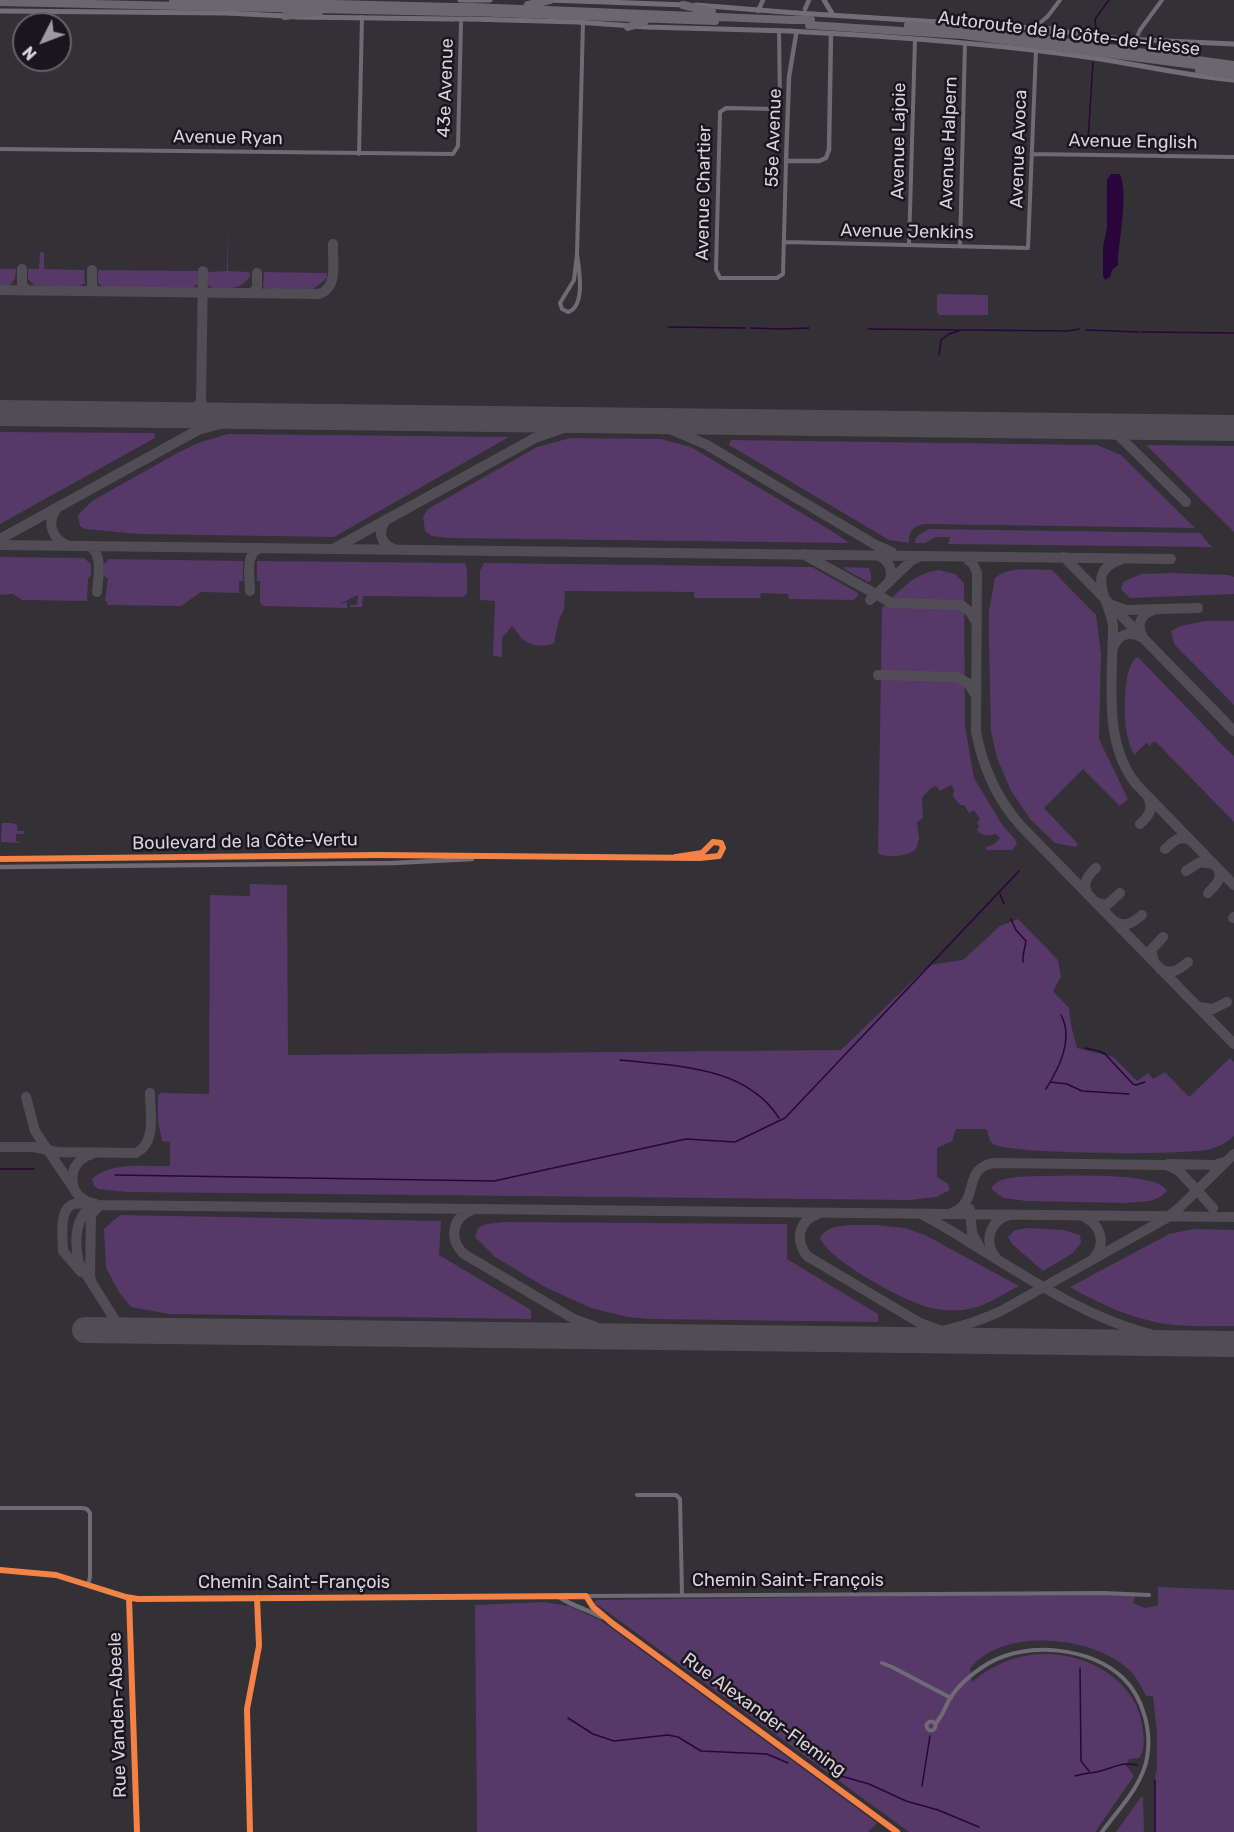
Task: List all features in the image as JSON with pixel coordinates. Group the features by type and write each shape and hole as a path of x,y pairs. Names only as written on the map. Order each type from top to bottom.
{"highway":[{"name":"Autoroute de la Côte-de-Liesse","path":"173,0 452,12"},
{"path":"500,8 550,0"},
{"name":"Autoroute de la Côte-de-Liesse","path":"0,2 452,12 500,8 731,17 963,35 1234,70"},
{"path":"683,5 731,17"},
{"path":"285,16 344,9"},
{"name":"Autoroute de la Côte-de-Liesse","path":"471,10 671,20 793,22"},
{"path":"628,27 639,23 671,20"},
{"name":"Autoroute de la Côte-de-Liesse","path":"810,23 914,26 999,33 1234,65"},
{"path":"999,33 1038,33 1051,30"},
{"path":"1151,59 1234,78"}],"main road":[{"path":"460,0 471,10"},
{"path":"471,10 480,0 490,0"},
{"path":"536,0 672,2 683,5 758,11 793,22 810,23 831,33 965,42 1234,78"},
{"path":"824,0 833,15"},
{"path":"0,11 362,17 471,10 628,27 779,30 793,22"},
{"path":"810,23 833,15 1033,28 1093,36 1234,44"}],"street":[{"path":"758,11 763,0"},
{"path":"805,9 809,0"},
{"path":"1033,28 1048,16 1060,0"},
{"path":"1136,39 1162,0"},
{"path":"1048,16 1051,30"},
{"path":"359,154 362,17"},
{"name":"43e Avenue","path":"455,153 458,146 461,22"},
{"path":"577,254 580,285 577,305 572,311 566,311 561,307 560,300 574,280 577,254 583,23"},
{"name":"Avenue Chartier","path":"779,30 779,107 775,109 726,108 720,114 716,274 723,278 779,278 784,271 785,242"},
{"path":"786,161 819,161 827,156 831,33"},
{"name":"55e Avenue","path":"785,242 789,77 796,35"},
{"name":"Avenue Lajoie","path":"909,245 915,38"},
{"name":"Avenue Halpern","path":"960,246 965,42"},
{"name":"Avenue Avoca","path":"1028,248 1030,245 1036,50"},
{"name":"Avenue Ryan","path":"0,149 359,154 455,153"},
{"name":"Avenue English","path":"1032,154 1234,157"},
{"name":"Avenue Jenkins","path":"785,242 1028,248"},
{"name":"Boulevard de la Côte-Vertu","path":"0,859 377,855 489,858 676,857 717,856 722,854 723,848 721,843 713,842 700,854 676,857"},
{"name":"Boulevard de la Côte-Vertu","path":"0,867 393,863 489,858"},
{"path":"637,1495 675,1495 680,1499 681,1595"},
{"path":"0,1508 87,1509 90,1513 88,1586"},
{"name":"Chemin Saint-François","path":"0,1570 50,1574 129,1598 1103,1593 1149,1595"},
{"name":"Rue Alexander-Fleming","path":"558,1596 612,1623"},
{"name":"Rue Alexander-Fleming","path":"586,1596 592,1607 612,1623 897,1832"},
{"name":"Rue Vanden-Abeele","path":"129,1598 137,1832"},
{"path":"250,1832 247,1709 259,1646 258,1598"},
{"path":"935,1724 951,1698 968,1678 989,1663 1009,1655 1033,1650 1054,1650 1081,1656 1113,1670 1122,1677 1134,1693 1142,1710 1148,1737 1148,1755 1137,1784 1102,1832"},
{"path":"882,1663 951,1698"}],"shaded area":[{"path":"1111,174 1120,174 1123,206 1118,265 1112,270 1110,277 1105,280 1103,247 1107,228 1107,180"},
{"path":"227,226 228,271 249,272 250,276 242,285 236,287 213,288 207,284 207,272 227,271"},
{"path":"40,252 44,253 44,269 84,270 85,283 78,287 34,285 28,279 28,269 39,269"},
{"path":"0,269 16,269 15,279 10,285 0,286"},
{"path":"98,270 199,271 199,283 192,288 103,287 98,283"},
{"path":"264,272 327,273 327,278 312,290 267,290 263,286"},
{"path":"937,294 988,295 988,315 939,315"},
{"path":"0,432 154,433 155,438 0,524"},
{"path":"228,434 509,437 334,537 139,534 85,529 80,526 78,515 92,501 179,452 198,443"},
{"path":"570,438 661,439 691,447 849,543 449,538 432,536 425,531 423,517 433,506 537,447"},
{"path":"731,440 1097,445 1121,455 1195,528 924,524 912,530 909,543 889,540 729,445"},
{"path":"1146,445 1234,446 1234,532"},
{"path":"929,529 1200,533 1212,547 948,544 950,537 936,537 925,543 914,543 918,535"},
{"path":"0,557 84,558 91,564 87,601 22,600 13,594 0,595"},
{"path":"109,559 243,561 243,581 239,581 239,593 201,592 181,606 108,605 105,600 108,579 104,576 104,564"},
{"path":"257,561 465,563 467,594 462,597 363,596 362,607 350,607 350,605 357,605 358,595 339,604 347,602 347,608 264,606 260,603"},
{"path":"484,563 812,567 858,593 858,596 853,600 789,599 788,594 761,593 760,598 694,598 694,592 565,591 564,610 559,619 554,643 542,646 528,643 512,626 502,638 502,657 493,656 495,601 480,600 480,571"},
{"path":"845,567 869,568 871,581 868,582 844,569"},
{"path":"939,570 955,574 964,583 965,726 974,778 1003,826 1017,844 1012,850 986,850 986,847 993,845 1000,838 996,834 985,835 977,830 979,826 977,822 980,819 974,810 969,813 964,805 960,805 953,796 954,789 951,785 940,791 936,786 922,798 923,818 917,822 919,839 916,849 903,855 887,856 878,853 882,608 914,579"},
{"path":"1014,570 1052,570 1096,615 1101,654 1099,739 1128,799 1120,806 1083,769 1044,808 1078,844 1076,847 1055,843 1031,820 1011,791 997,758 991,732 989,611 995,578"},
{"path":"1141,574 1229,575 1234,577 1234,594 1130,598 1121,589 1123,582"},
{"path":"1204,621 1234,621 1234,705 1174,644 1171,631 1181,626"},
{"path":"1138,657 1234,756 1234,822 1156,742 1152,742 1150,746 1146,743 1134,755 1126,731 1125,701 1127,678 1133,661"},
{"path":"2,823 12,823 17,825 17,831 24,831 24,834 16,834 16,841 21,843 1,842"},
{"path":"250,884 287,885 288,1055 841,1050 929,965 963,960 1000,926 1018,919 1058,960 1061,977 1053,991 1069,1008 1077,1048 1113,1057 1137,1081 1148,1073 1153,1079 1165,1072 1189,1097 1230,1058 1234,1062 1234,1136 1214,1148 1190,1152 1094,1153 1003,1147 992,1143 985,1129 956,1129 952,1141 937,1148 937,1177 948,1184 950,1190 936,1197 910,1200 127,1192 99,1189 94,1186 92,1179 109,1170 129,1166 170,1166 170,1142 162,1141 158,1121 160,1093 209,1094 210,895 250,896"},
{"path":"1038,1176 1129,1177 1147,1180 1160,1185 1167,1191 1150,1201 1125,1203 1026,1201 1003,1198 991,1189 994,1184 1005,1179"},
{"path":"120,1215 441,1221 439,1255 531,1310 531,1319 169,1314 131,1307 119,1292 106,1268 104,1229"},
{"path":"505,1222 787,1224 787,1259 878,1314 878,1322 650,1319 627,1317 591,1308 545,1287 495,1257 475,1237 478,1228 486,1224"},
{"path":"875,1225 905,1228 925,1235 1019,1286 985,1304 970,1309 931,1308 901,1296 851,1268 826,1247 820,1238 830,1229 837,1227"},
{"path":"1028,1228 1063,1230 1080,1235 1081,1243 1073,1253 1043,1271 1012,1244 1008,1237 1015,1230"},
{"path":"1194,1229 1234,1230 1234,1326 1182,1326 1152,1321 1116,1310 1070,1287 1169,1234"},
{"path":"1158,1587 1234,1590 1234,1832 1155,1832 1157,1734 1153,1696 1146,1696 1128,1669 1113,1658 1093,1649 1048,1640 1025,1641 1003,1646 984,1655 970,1669 972,1682 993,1668 1016,1658 1036,1654 1057,1655 1078,1659 1098,1667 1115,1678 1129,1693 1139,1711 1143,1749 1139,1758 1129,1759 1126,1765 1134,1776 1095,1832 909,1832 598,1605 593,1605 598,1600 1136,1593 1133,1603 1145,1608 1158,1605"},
{"path":"544,1602 569,1606 600,1620 877,1823 868,1832 477,1832 475,1605"},
{"path":"1143,1797 1144,1832 1116,1832"}],"waterway":[{"path":"1096,31 1095,19 1109,0"},
{"path":"1088,141 1093,62"},
{"path":"669,327 745,328"},
{"path":"751,328 809,328"},
{"path":"868,329 1068,331 1079,329"},
{"path":"939,355 941,340 961,330"},
{"path":"1086,330 1139,332"},
{"path":"1142,332 1234,333"},
{"path":"115,1175 494,1181 686,1139 735,1142 785,1118 1019,871"},
{"path":"1000,894 1004,904"},
{"path":"1011,919 1016,930 1026,941 1023,962"},
{"path":"1046,1089 1063,1053 1066,1034 1061,1015"},
{"path":"1085,1048 1105,1054 1133,1084 1145,1082"},
{"path":"620,1060 686,1067 729,1078 748,1088 765,1101 779,1118"},
{"path":"1050,1082 1067,1084 1082,1091 1129,1094"},
{"path":"0,1169 34,1169"},
{"path":"1080,1668 1081,1761 1089,1771"},
{"path":"568,1718 593,1734 614,1741 668,1735 678,1737 701,1751 767,1754 788,1763"},
{"path":"922,1786 930,1736"},
{"path":"1075,1776 1124,1764 1137,1765"},
{"path":"834,1774 869,1784 906,1801 938,1810 979,1827"},
{"path":"1155,1780 1155,1832"}],"taxiway":[{"path":"0,290 319,294 325,291 332,280 333,244"},
{"path":"22,269 22,285 28,291"},
{"path":"92,270 92,286 96,291"},
{"path":"203,271 201,401 206,411 217,416"},
{"path":"252,293 257,288 257,273"},
{"path":"183,415 195,411 201,401"},
{"path":"0,539 198,430 243,418 308,417"},
{"path":"335,548 535,438 569,426 602,422 645,423 672,430 707,445 874,544 892,552"},
{"path":"1094,427 1119,436 1186,502"},
{"path":"58,507 52,518 52,529 57,538 67,545"},
{"path":"387,519 382,528 382,537 386,544 394,549"},
{"path":"0,545 1171,559"},
{"path":"88,546 93,549 98,560 97,592"},
{"path":"250,591 250,560 252,554 261,548"},
{"path":"803,554 892,603 961,605 970,612 976,622"},
{"path":"876,555 884,559 891,569 889,582"},
{"path":"870,600 912,560 921,556"},
{"path":"965,557 973,564 977,573 976,732 987,770 998,794 1021,826 1234,1044"},
{"path":"1064,557 1234,731"},
{"path":"1120,560 1109,565 1103,572 1101,580 1113,625 1111,687 1118,749 1125,767 1136,784 1234,885"},
{"path":"1112,605 1126,610 1198,608"},
{"path":"1143,637 1140,628 1141,620 1145,614 1154,610"},
{"path":"1113,648 1124,635 1132,634 1141,637"},
{"path":"878,675 956,677 968,683 975,694"},
{"path":"1140,824 1150,812 1151,805 1148,797"},
{"path":"1165,849 1179,839 1190,840"},
{"path":"1186,871 1200,862 1213,864"},
{"path":"1088,895 1085,887 1086,880 1096,868"},
{"path":"1208,893 1219,879 1218,869"},
{"path":"1095,902 1107,905 1120,893"},
{"path":"1114,921 1129,924 1142,915"},
{"path":"1154,962 1151,950 1163,937"},
{"path":"1160,969 1168,972 1175,971 1188,962"},
{"path":"1199,1007 1213,1009 1227,1002"},
{"path":"0,1147 34,1147 57,1152 136,1153 143,1148 150,1134 150,1093"},
{"path":"26,1097 35,1131 78,1195 96,1204"},
{"path":"74,1188 72,1177 75,1167 82,1159 92,1154"},
{"path":"876,1340 940,1332 1001,1311 1165,1219 1234,1154"},
{"path":"1168,1164 1215,1165 1224,1162"},
{"path":"951,1213 966,1201 978,1171 996,1163 1167,1165 1179,1171 1213,1208"},
{"path":"81,1272 63,1251 62,1224 69,1207 74,1204 89,1204"},
{"path":"136,1331 117,1323 79,1263 76,1246 77,1230 83,1215 96,1205 1234,1217"},
{"path":"92,1283 90,1276 91,1215 99,1206"},
{"path":"970,1209 972,1233 980,1248"},
{"path":"472,1210 460,1218 456,1224 454,1236 464,1254 574,1319 609,1332 640,1337"},
{"path":"818,1214 806,1221 801,1232 801,1244 807,1256 920,1323 956,1336 988,1341"},
{"path":"921,1214 1039,1285 1093,1313 1151,1334 1181,1341 1213,1344"},
{"path":"997,1259 990,1246 990,1233 997,1222 1009,1215"},
{"path":"1080,1215 1093,1223 1100,1234 1100,1246 1093,1259"}],"runway":[{"path":"0,413 1234,428"},
{"path":"85,1330 1234,1344"}],"cycle path":[{"path":"0,859 377,855 700,858 719,856 723,848 721,843 713,842 702,853 676,857"},
{"path":"0,1570 56,1575 138,1599 586,1596 593,1607 612,1623 897,1832"},
{"path":"129,1598 137,1832"},
{"path":"250,1832 247,1709 259,1646 257,1598"}]}
